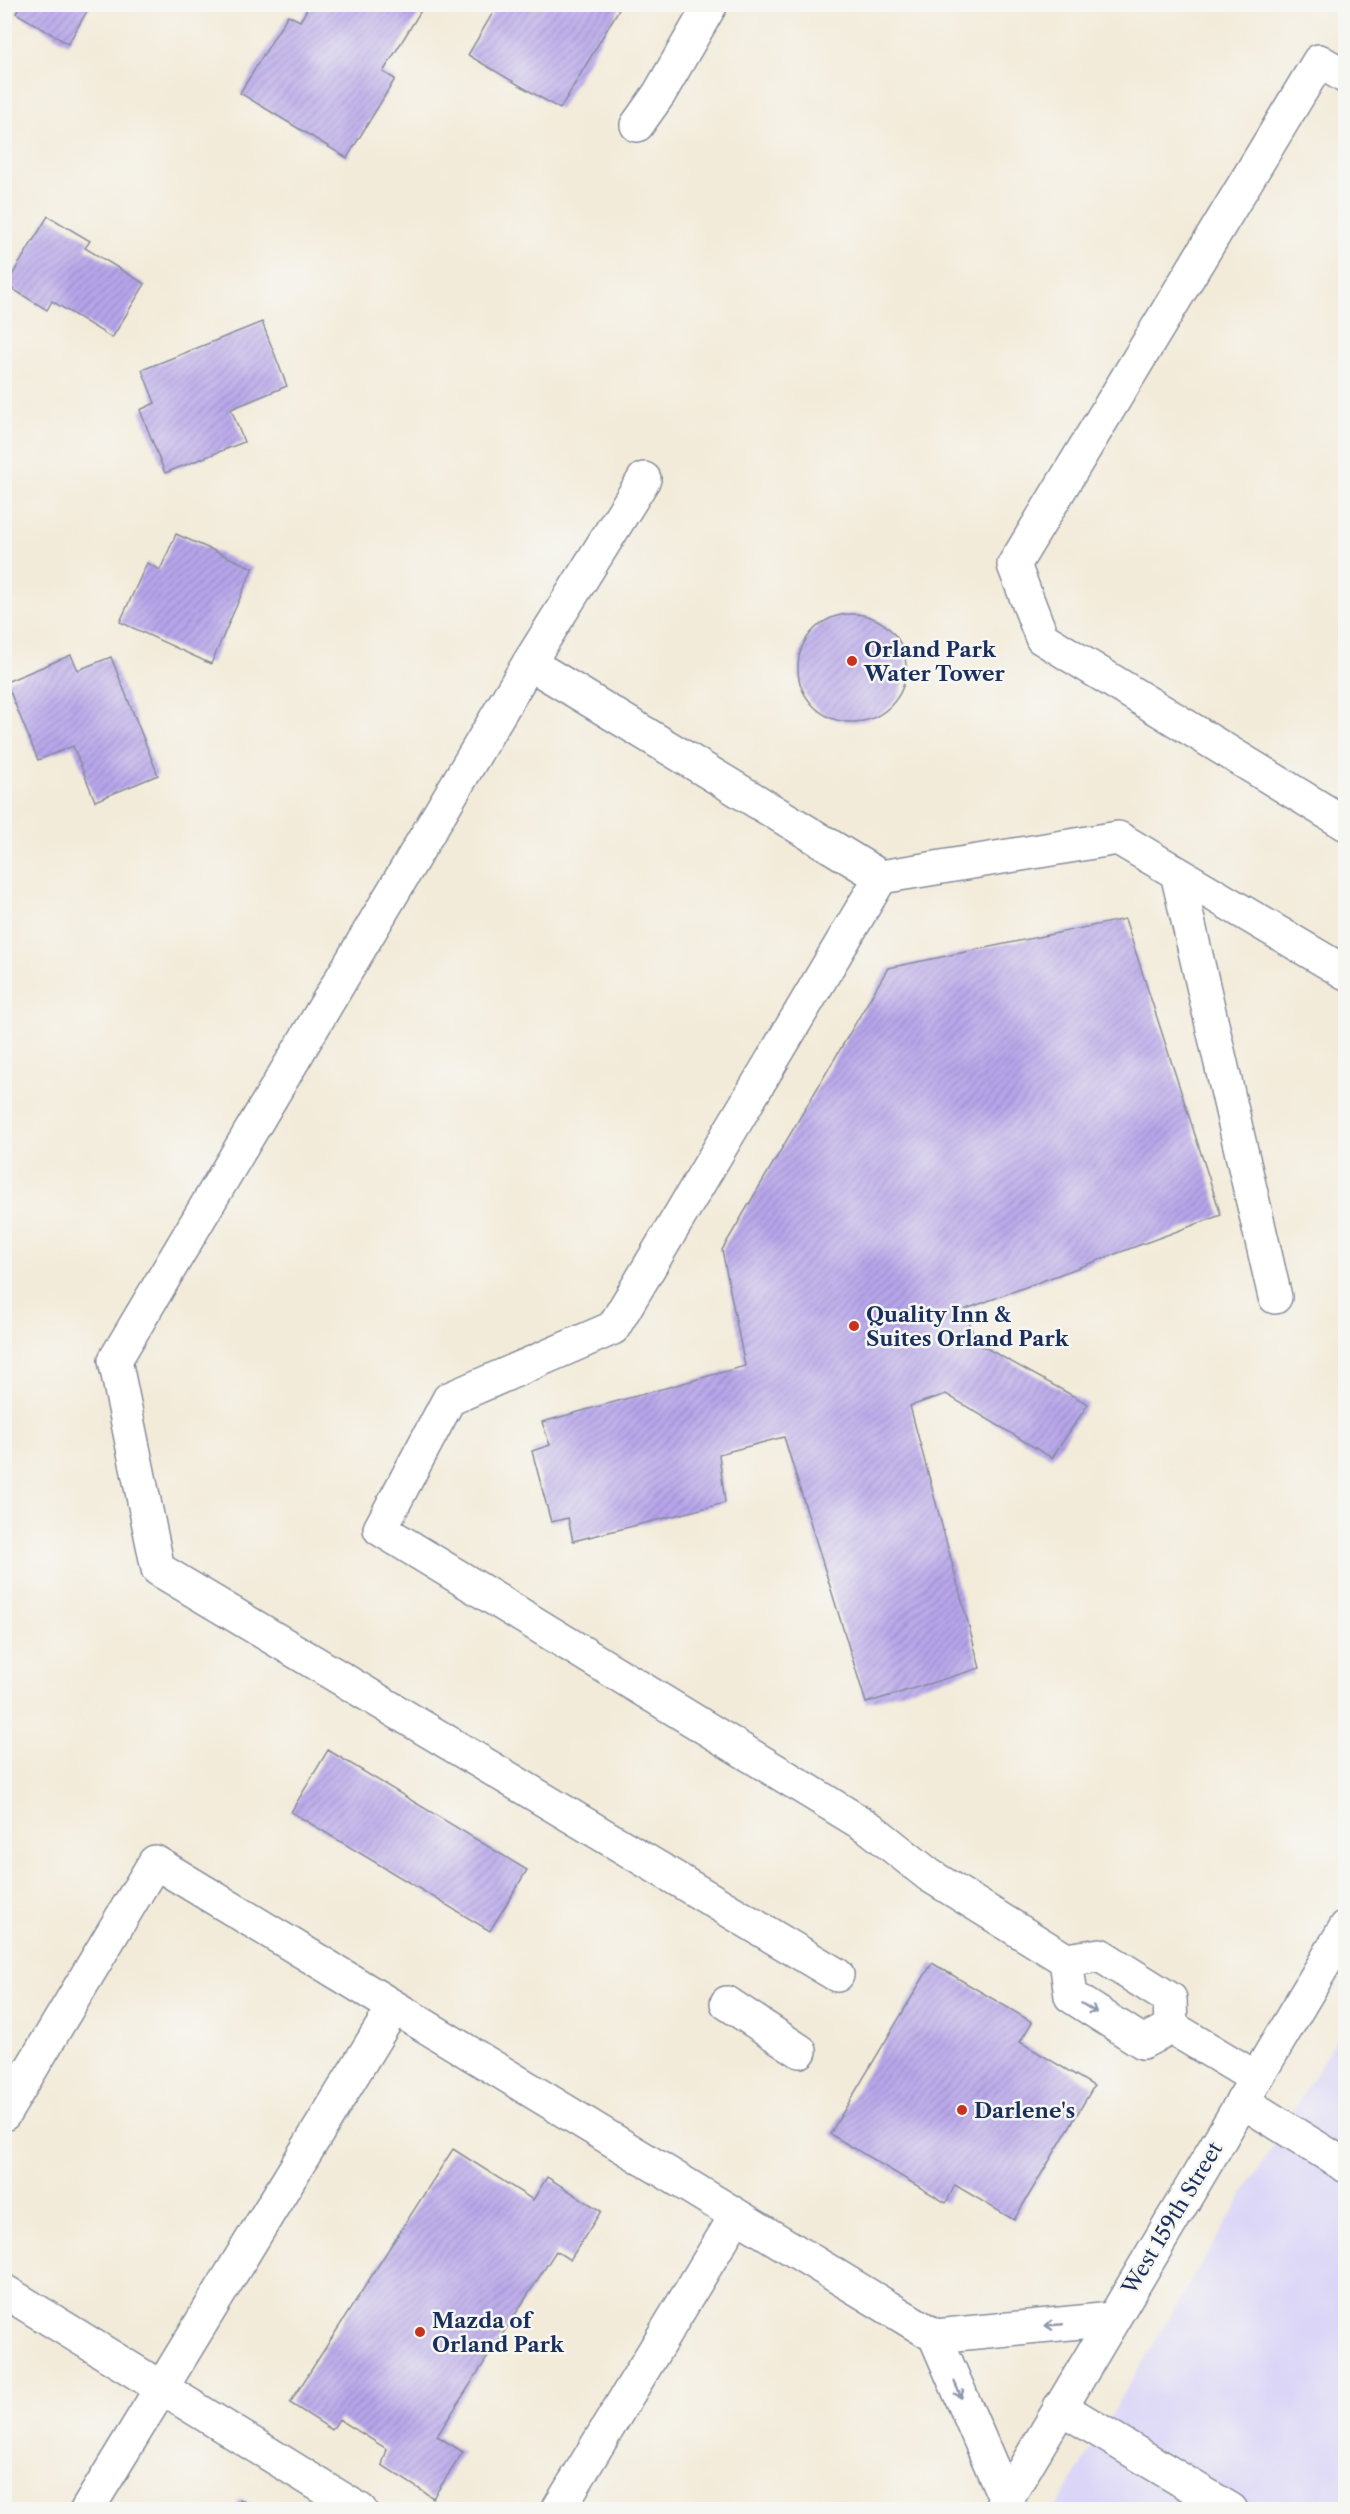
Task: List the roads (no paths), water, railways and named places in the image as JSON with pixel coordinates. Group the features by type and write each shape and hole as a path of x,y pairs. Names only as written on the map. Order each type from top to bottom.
{"main road":[{"path":"637,125 659,94 711,4"},
{"path":"1346,76 1318,61 1014,565 1042,638 1346,824"},
{"path":"644,479 529,663 115,1360 158,1569 837,1975"},
{"path":"529,663 880,877 1118,838 1346,973"},
{"path":"1177,873 1275,1297"},
{"path":"880,877 613,1328 449,1399 381,1529 871,1830 929,1875 1066,1960 1100,1954 1170,1999 1171,2027 1346,2166"},
{"path":"4,2114 155,1862 935,2336 1112,2319"},
{"name":"West 159th Street","path":"1003,2505 1346,1927"},
{"path":"1066,1960 1071,1996 1143,2042 1171,2027"},
{"path":"727,2003 800,2051"},
{"path":"87,2510 394,2007"},
{"path":"558,2510 736,2216"},
{"path":"4,2291 360,2510"},
{"path":"935,2336 1003,2505"},
{"path":"1060,2407 1231,2510"}],"place":[{"name":"Orland Park Water Tower","path":"852,661"},
{"name":"Quality Inn & Suites Orland Park","path":"854,1326"},
{"name":"Darlene's","path":"962,2110"},
{"name":"Mazda of Orland Park","path":"420,2332"}]}
